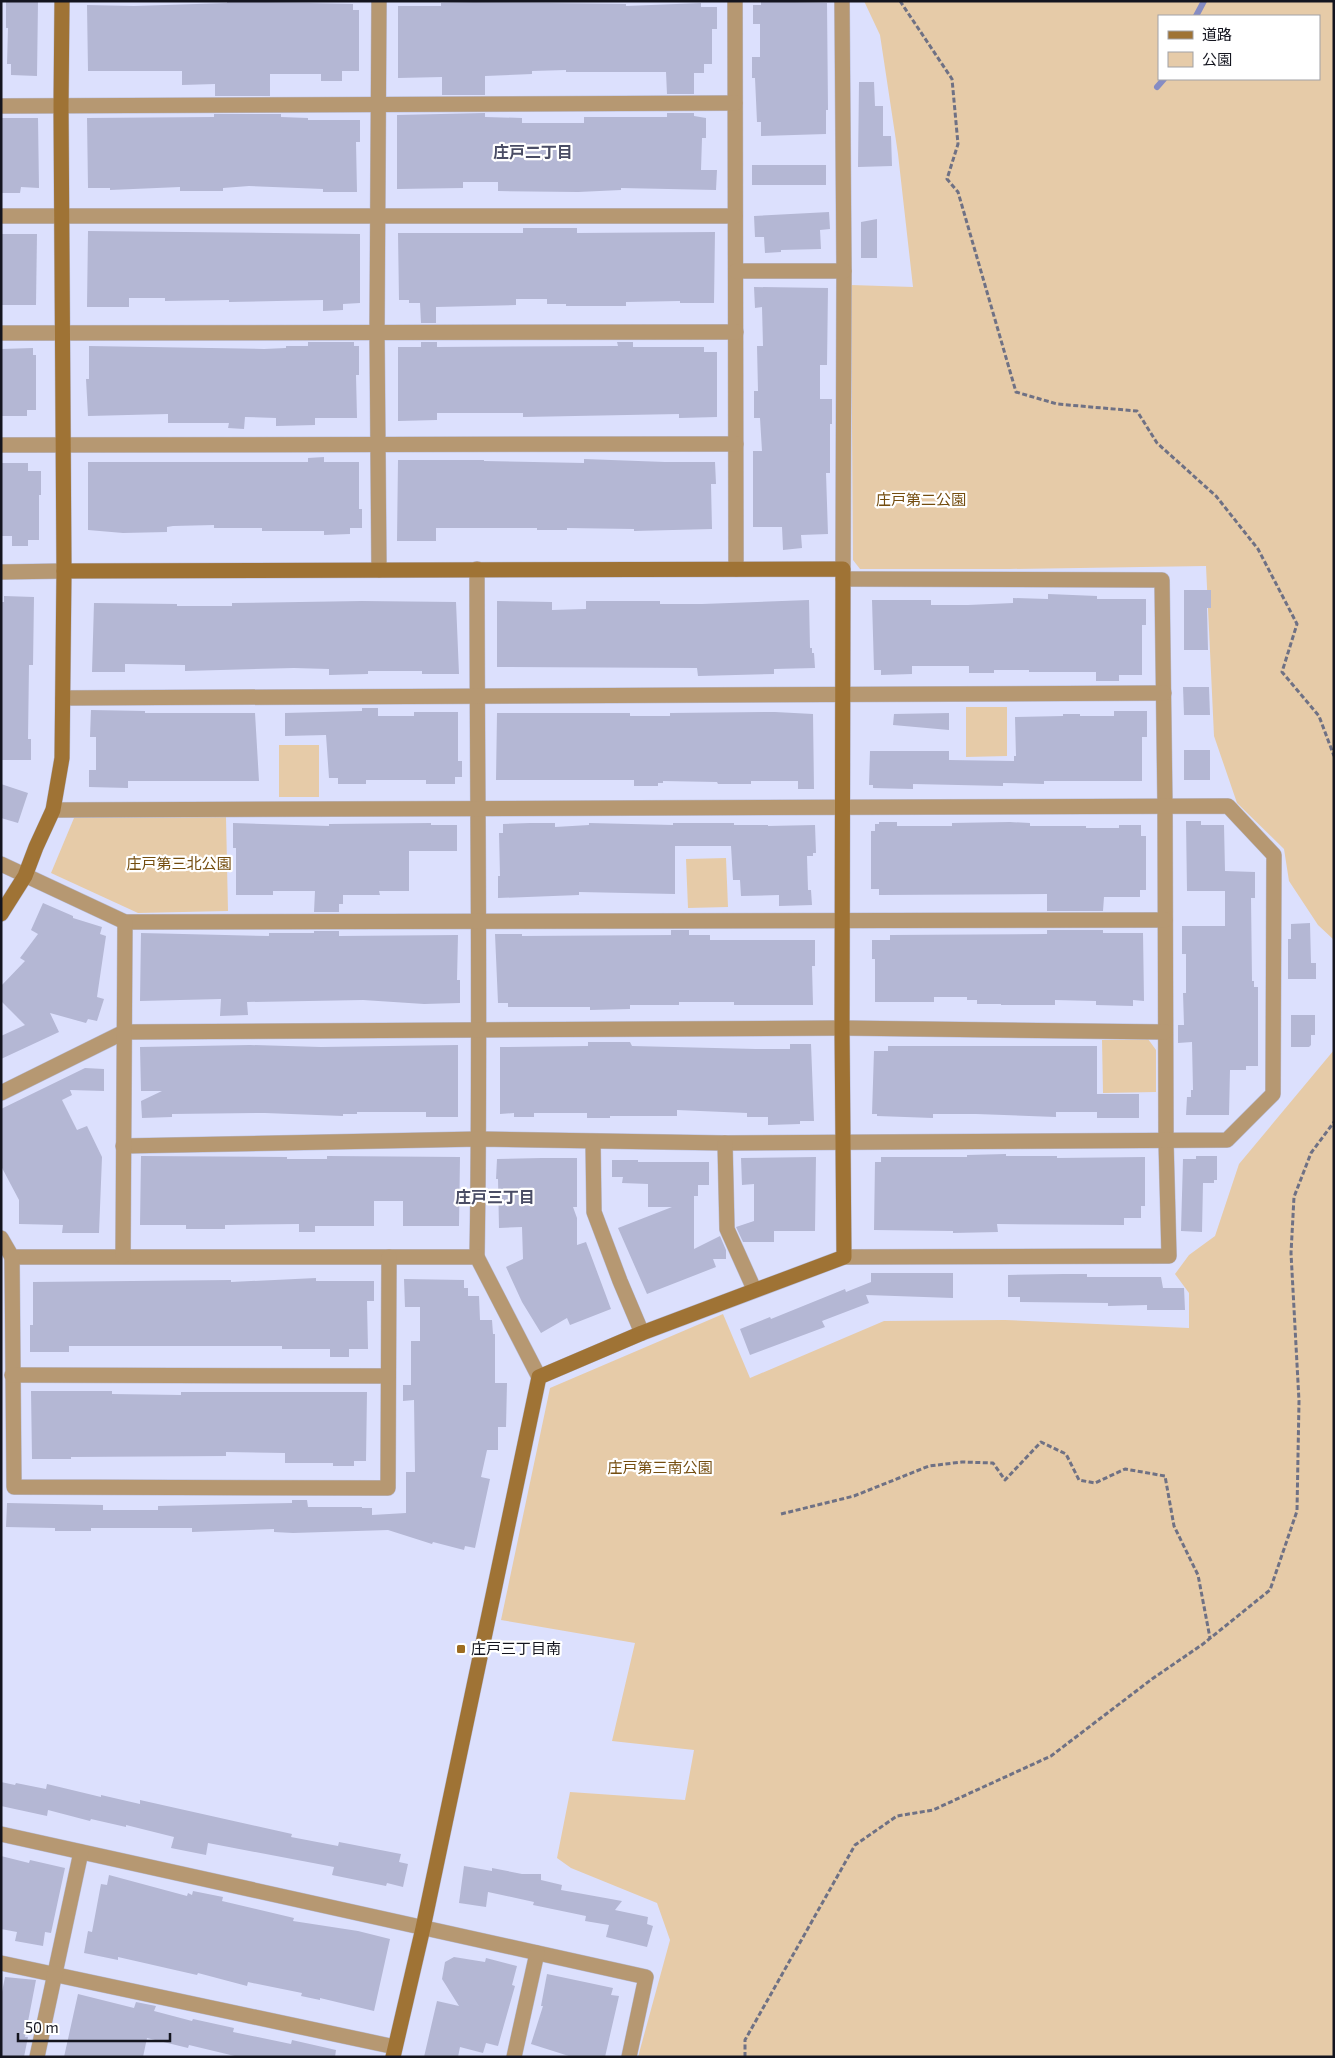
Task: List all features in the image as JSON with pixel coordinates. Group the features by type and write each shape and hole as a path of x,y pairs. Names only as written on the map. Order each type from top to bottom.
{"street":[{"path":"1,914 25,876 53,810 62,758 64,334 61,106 62,1"},
{"path":"379,1 377,105 379,216 377,332 379,570"},
{"path":"735,1 736,570"},
{"path":"842,1 844,271 842,1028 844,1257"},
{"path":"1,106 735,103"},
{"path":"1,216 735,216"},
{"path":"736,271 844,271"},
{"path":"1,333 736,332"},
{"path":"1,446 736,444"},
{"path":"1,1963 394,2052 539,1377 477,1257 480,1031 476,808 477,570"},
{"path":"1,572 736,570 1162,580 1166,806 1166,1141 1169,1256 844,1257 754,1289 642,1333 539,1377"},
{"path":"63,698 1164,694"},
{"path":"53,810 1228,806 1274,855 1273,1094 1228,1140 725,1143 479,1139 123,1146"},
{"path":"1,864 125,922 1165,920"},
{"path":"123,1256 125,922"},
{"path":"1,1093 124,1032 842,1028 1165,1032"},
{"path":"593,1142 594,1212 642,1333"},
{"path":"725,1143 727,1229 754,1289"},
{"path":"1,1238 12,1257 14,1487 388,1488 389,1257"},
{"path":"12,1257 477,1257"},
{"path":"12,1375 388,1376"},
{"path":"1,1834 646,1977 629,2057"},
{"path":"37,2057 81,1852"},
{"path":"514,2057 537,1953"}],"path":[{"path":"900,1 952,79 958,144 947,179 958,192 1016,392 1057,404 1137,411 1157,443 1216,496 1258,550 1297,624 1282,672 1319,716 1334,756"},
{"path":"745,2057 745,2040 855,1845 897,1816 933,1810 1051,1756 1152,1679 1210,1638 1270,1590 1297,1511 1300,1401 1291,1253 1294,1197 1311,1153 1334,1122"},
{"path":"781,1514 854,1496 929,1466 962,1462 993,1463 1005,1480 1041,1442 1066,1454 1079,1480 1095,1483 1125,1469 1166,1476 1174,1526 1198,1575 1210,1638"}],"green space":[{"name":"庄戸第二公園","path":"864,1 1334,1 1334,940 1318,925 1289,881 1284,849 1237,803 1214,736 1206,566 860,569 853,560 851,285 913,287 898,154 880,35"},
{"path":"966,707 1007,707 1007,756 966,757"},
{"path":"279,745 319,745 319,797 279,797"},
{"name":"庄戸第三北公園","path":"226,817 228,911 138,913 51,873 74,818"},
{"path":"726,858 728,907 688,908 686,859"},
{"path":"1148,1039 1156,1050 1156,1092 1103,1093 1102,1040"},
{"name":"庄戸第三南公園","path":"1334,1050 1334,2057 638,2057 670,1940 657,1903 571,1868 557,1858 570,1792 685,1800 694,1750 612,1741 635,1643 501,1620 550,1388 723,1314 750,1378 884,1321 1005,1320 1189,1328 1189,1293 1175,1274 1189,1255 1215,1236 1239,1164"}],"building":[{"path":"6,1 38,1 37,76 11,75 11,64 7,64 8,28 6,28"},
{"path":"227,1 353,4 353,10 359,10 359,71 342,71 342,81 321,81 321,74 270,74 270,96 215,96 215,84 182,85 182,71 88,71 87,5 134,6 227,3"},
{"path":"761,1 827,3 828,110 826,110 826,134 761,136 761,122 757,122 755,78 752,78 752,57 760,57 760,24 753,24 753,5 761,5"},
{"path":"441,3 626,4 626,6 701,3 701,7 717,7 717,29 712,29 712,64 704,64 704,73 694,73 694,94 667,94 666,72 566,72 566,70 532,71 532,74 485,76 485,95 442,95 442,77 398,78 398,6 441,6"},
{"path":"859,82 874,82 875,106 883,106 883,136 891,136 892,166 858,167"},
{"path":"485,113 485,117 522,118 522,123 584,123 584,117 667,117 667,113 694,113 694,116 706,118 706,138 702,138 701,170 717,170 716,190 621,188 621,190 578,192 498,191 498,182 463,182 463,188 397,189 397,115"},
{"path":"214,114 281,114 281,117 308,118 308,120 360,120 360,142 356,142 357,192 323,192 323,189 249,186 223,188 223,191 180,191 180,187 110,190 110,188 88,188 87,118 214,117"},
{"path":"1,118 38,118 39,188 21,187 20,193 1,193"},
{"path":"752,165 826,165 826,185 752,185"},
{"path":"829,212 830,229 820,230 821,249 781,250 781,252 765,253 764,237 755,237 754,216"},
{"path":"877,219 877,258 861,258 861,222"},
{"path":"523,228 577,228 577,233 715,232 714,303 680,303 680,301 626,302 626,306 566,306 566,304 547,304 547,299 516,299 516,305 436,307 436,323 421,323 420,303 409,303 409,300 399,300 398,233 523,233"},
{"path":"88,231 360,234 360,303 343,304 343,310 323,311 323,300 229,302 229,300 165,301 165,298 129,298 129,307 87,307"},
{"path":"2,234 37,234 36,305 1,305"},
{"path":"754,287 828,288 827,365 820,365 820,399 832,399 830,473 826,473 828,534 801,535 802,548 783,550 782,527 753,527 753,451 762,451 760,418 754,418 754,391 758,391 757,346 763,346 762,307 755,308"},
{"path":"308,342 354,342 354,346 359,346 359,375 356,375 357,418 315,418 315,425 276,426 276,418 245,417 244,429 228,428 229,423 168,423 168,414 88,416 86,379 89,379 89,346 264,349 308,346"},
{"path":"421,342 437,342 437,347 618,346 617,342 633,342 633,347 704,347 704,352 717,352 717,417 679,418 679,414 523,417 523,413 437,413 437,420 398,421 398,347 421,347"},
{"path":"33,348 33,355 36,355 36,410 27,410 27,416 1,416 1,349"},
{"path":"324,457 324,462 359,462 359,509 362,509 362,528 350,528 350,534 324,535 324,531 262,531 262,528 214,528 214,525 173,526 167,527 167,532 123,533 88,530 88,462 308,462 308,458"},
{"path":"584,459 715,462 716,484 711,484 712,529 634,531 634,529 436,528 436,541 397,541 398,460 584,463"},
{"path":"1,463 28,463 28,471 41,471 39,540 28,540 28,546 12,546 12,536 1,536"},
{"path":"1184,590 1211,590 1211,608 1207,608 1208,650 1184,650"},
{"path":"1048,594 1097,596 1097,599 1146,599 1146,625 1142,625 1142,675 1119,675 1119,681 1096,681 1096,672 994,670 994,673 969,673 969,666 912,666 912,674 881,675 881,670 874,670 872,600 931,600 931,605 968,605 1013,603 1013,598 1048,599"},
{"path":"4,596 34,597 33,665 29,665 28,739 31,739 31,760 1,760 1,602 4,602"},
{"path":"809,600 810,648 812,648 812,653 814,653 815,668 774,669 774,674 698,676 697,668 497,667 497,601 552,602 552,610 586,609 586,601 660,601 660,604 702,604"},
{"path":"456,602 459,674 422,674 422,671 368,671 368,674 329,675 329,669 294,668 185,671 185,665 125,664 125,672 92,672 94,603 232,606 232,603"},
{"path":"1183,687 1209,687 1210,715 1184,715"},
{"path":"362,708 378,708 378,716 414,716 414,712 458,712 458,761 462,761 462,777 455,777 455,784 426,784 426,780 366,780 366,784 338,784 338,778 329,778 326,735 285,736 285,713 362,711"},
{"path":"91,710 145,711 145,713 255,713 259,781 128,781 128,788 89,787 89,770 96,770 96,737 90,737"},
{"path":"1114,711 1147,711 1147,737 1142,737 1142,781 1044,781 1044,784 1003,783 1003,786 913,784 913,789 873,788 873,785 869,785 870,751 949,751 949,760 1014,761 1014,756 1016,756 1015,717 1063,716 1063,714 1114,716"},
{"path":"775,712 813,714 814,789 798,789 798,781 751,781 751,784 718,784 717,782 663,781 663,783 658,783 658,786 634,786 634,780 496,780 497,713 630,713 630,716 670,716 670,713"},
{"path":"949,713 949,730 893,725 894,714"},
{"path":"1184,750 1210,750 1210,780 1184,780"},
{"path":"1,784 28,793 18,823 1,818"},
{"path":"1186,821 1201,821 1201,825 1224,825 1225,871 1255,872 1255,898 1251,898 1252,981 1254,981 1254,987 1258,987 1258,1066 1246,1066 1246,1070 1230,1070 1229,1115 1186,1115 1187,1097 1191,1097 1191,1090 1193,1090 1192,1042 1178,1043 1178,1025 1184,1025 1183,993 1186,993 1186,954 1182,954 1182,926 1225,926 1225,891 1187,891"},
{"path":"879,822 897,822 897,826 952,826 952,823 1010,822 1030,823 1030,826 1086,826 1086,828 1119,828 1119,825 1141,825 1141,836 1146,836 1146,890 1140,890 1140,897 1104,897 1103,911 1047,911 1047,894 879,895 879,889 871,889 871,831 875,831 875,824 879,824"},
{"path":"233,823 329,826 329,824 431,823 431,825 457,825 457,851 409,851 409,891 379,891 380,895 343,895 343,904 339,904 339,912 314,912 315,891 273,891 273,895 236,895 236,848 233,848"},
{"path":"555,823 555,827 589,825 589,823 815,825 816,853 813,853 813,856 807,856 808,890 811,890 812,905 779,906 779,895 741,896 740,880 733,880 731,846 675,846 675,894 579,892 579,895 498,898 498,876 500,876 499,833 503,833 503,824"},
{"path":"43,903 73,916 73,918 102,927 100,934 106,936 97,997 104,999 97,1021 88,1019 86,1023 50,1013 59,1032 1,1059 1,1036 25,1025 1,1001 1,986 25,961 20,958 38,934 31,930"},
{"path":"1310,923 1311,963 1316,963 1316,979 1288,979 1288,939 1291,939 1291,924"},
{"path":"671,930 689,930 689,935 710,935 710,940 815,940 815,966 812,966 813,1005 734,1005 734,1002 679,1002 679,1005 630,1005 630,1009 590,1010 590,1007 508,1007 508,1003 498,1003 495,934 522,934 522,936 671,935"},
{"path":"1047,930 1103,930 1103,933 1143,933 1144,1001 1133,1000 1133,1006 1096,1005 1096,1001 1055,1000 1055,1005 977,1004 977,1000 967,1000 967,997 934,997 934,1002 875,1002 875,959 872,959 872,940 890,940 890,935 1047,934"},
{"path":"314,931 339,931 339,936 458,935 457,980 460,980 460,1003 424,1004 363,1000 247,1002 248,1015 220,1016 221,999 140,1001 141,933 269,936 269,933 314,933"},
{"path":"1291,1015 1315,1015 1315,1035 1311,1035 1311,1045 1309,1047 1291,1047"},
{"path":"588,1042 630,1042 632,1046 756,1049 790,1049 790,1044 811,1044 814,1121 800,1121 800,1124 768,1125 768,1117 747,1117 747,1113 677,1110 677,1116 610,1116 610,1118 587,1118 587,1113 534,1113 534,1117 514,1117 514,1113 500,1114 500,1047 588,1046"},
{"path":"250,1045 321,1047 458,1045 458,1117 426,1117 426,1112 357,1112 357,1114 343,1114 343,1116 265,1113 172,1114 172,1117 142,1118 141,1101 162,1091 141,1091 140,1047"},
{"path":"888,1046 1097,1046 1097,1094 1139,1094 1139,1118 1097,1118 1097,1112 1056,1112 1056,1117 976,1114 933,1114 933,1118 877,1116 877,1114 872,1114 874,1051 888,1051"},
{"path":"85,1068 104,1069 104,1091 70,1090 72,1095 62,1100 77,1130 87,1126 102,1157 99,1233 62,1233 63,1225 19,1224 19,1200 1,1166 1,1109"},
{"path":"1006,1154 1006,1156 1057,1156 1057,1158 1145,1157 1145,1206 1141,1206 1141,1218 1124,1218 1124,1225 997,1224 998,1232 953,1233 953,1231 874,1230 875,1162 881,1162 881,1157 967,1157 967,1155"},
{"path":"141,1156 287,1157 287,1159 327,1159 327,1156 460,1157 459,1226 403,1226 403,1201 374,1201 374,1226 315,1226 315,1232 299,1232 299,1224 225,1225 225,1229 186,1229 186,1225 140,1225"},
{"path":"1196,1156 1217,1156 1217,1180 1214,1180 1214,1183 1203,1183 1202,1232 1181,1231 1183,1159 1196,1159"},
{"path":"816,1157 815,1231 774,1231 774,1242 743,1242 736,1227 754,1221 754,1184 742,1185 741,1158"},
{"path":"577,1158 577,1207 573,1207 577,1218 577,1245 586,1242 611,1309 570,1325 567,1318 541,1333 522,1302 506,1267 523,1259 522,1227 499,1228 498,1179 496,1179 497,1159"},
{"path":"612,1160 709,1162 709,1185 698,1185 698,1196 694,1196 694,1249 720,1236 726,1250 726,1259 713,1259 716,1267 647,1294 618,1228 672,1207 648,1207 648,1184 622,1183 623,1177 612,1177"},
{"path":"871,1273 953,1273 953,1298 866,1295 869,1303 822,1321 825,1327 750,1355 740,1329 770,1317 771,1319 845,1289 846,1292 871,1282"},
{"path":"1087,1274 1087,1277 1161,1277 1163,1288 1184,1288 1185,1310 1147,1310 1147,1305 1108,1306 1108,1303 1020,1302 1020,1297 1008,1297 1008,1275"},
{"path":"316,1278 316,1281 374,1281 374,1301 367,1301 368,1349 349,1349 349,1357 330,1357 330,1349 282,1349 282,1346 69,1346 69,1352 30,1352 30,1325 33,1325 33,1282 231,1280 231,1282"},
{"path":"404,1279 464,1280 464,1288 468,1288 468,1296 479,1296 480,1320 492,1320 493,1334 495,1334 495,1383 507,1383 506,1427 498,1427 498,1450 487,1450 481,1477 490,1479 475,1548 465,1546 464,1550 433,1542 432,1544 388,1530 293,1533 274,1532 274,1529 192,1532 192,1528 91,1528 91,1531 55,1531 55,1528 6,1527 7,1503 103,1505 103,1510 158,1510 158,1506 292,1503 292,1500 307,1500 308,1507 372,1508 372,1515 406,1513 406,1472 415,1472 414,1400 403,1401 403,1385 411,1385 411,1341 420,1341 420,1307 405,1307"},
{"path":"31,1391 112,1391 112,1394 181,1395 181,1392 367,1392 366,1461 354,1461 354,1466 333,1466 333,1463 285,1463 285,1453 226,1452 226,1456 32,1459"},
{"path":"1,1782 46,1789 47,1784 140,1804 140,1800 292,1834 291,1837 338,1846 339,1842 401,1854 399,1862 408,1864 403,1887 387,1883 386,1886 332,1875 334,1867 208,1843 206,1855 171,1848 174,1837 126,1825 126,1827 91,1819 90,1821 48,1810 47,1816 1,1806"},
{"path":"1,1856 29,1863 30,1860 65,1868 51,1933 45,1932 43,1946 15,1941 17,1932 1,1929"},
{"path":"464,1866 492,1871 492,1868 522,1874 541,1874 541,1880 562,1885 561,1890 622,1901 615,1910 648,1917 647,1924 653,1926 647,1947 606,1937 609,1925 585,1921 586,1916 533,1905 534,1902 488,1892 486,1907 459,1903"},
{"path":"109,1875 187,1896 188,1893 192,1895 193,1891 223,1897 222,1901 294,1918 293,1921 358,1931 390,1939 374,2011 320,1998 320,2000 301,1996 302,1993 248,1982 247,1986 198,1973 197,1975 118,1957 118,1960 84,1953 88,1931 92,1932 101,1884 107,1885"},
{"path":"454,1957 485,1962 486,1958 517,1966 512,1985 515,1986 498,2046 486,2043 483,2053 460,2047 458,2057 424,2057 437,2001 459,2006 442,1979 445,1962"},
{"path":"547,1974 613,1988 611,1995 619,1996 605,2057 572,2057 531,2044 543,2006 541,2006"},
{"path":"5,1977 36,1980 25,2037 28,2037 24,2057 1,2057 1,1997"},
{"path":"78,1994 134,2008 136,2002 156,2006 154,2011 192,2021 193,2019 234,2028 233,2032 291,2044 292,2040 336,2050 335,2057 239,2057 189,2045 188,2048 147,2038 143,2057 64,2057"}],"waterway":[{"path":"1197,15 1204,1"},
{"path":"1157,87 1163,80"}],"place":[{"name":"庄戸三丁目南","path":"461,1649"}],"district":[{"name":"庄戸二丁目","path":"533,152"},
{"name":"庄戸三丁目","path":"495,1197"}]}
